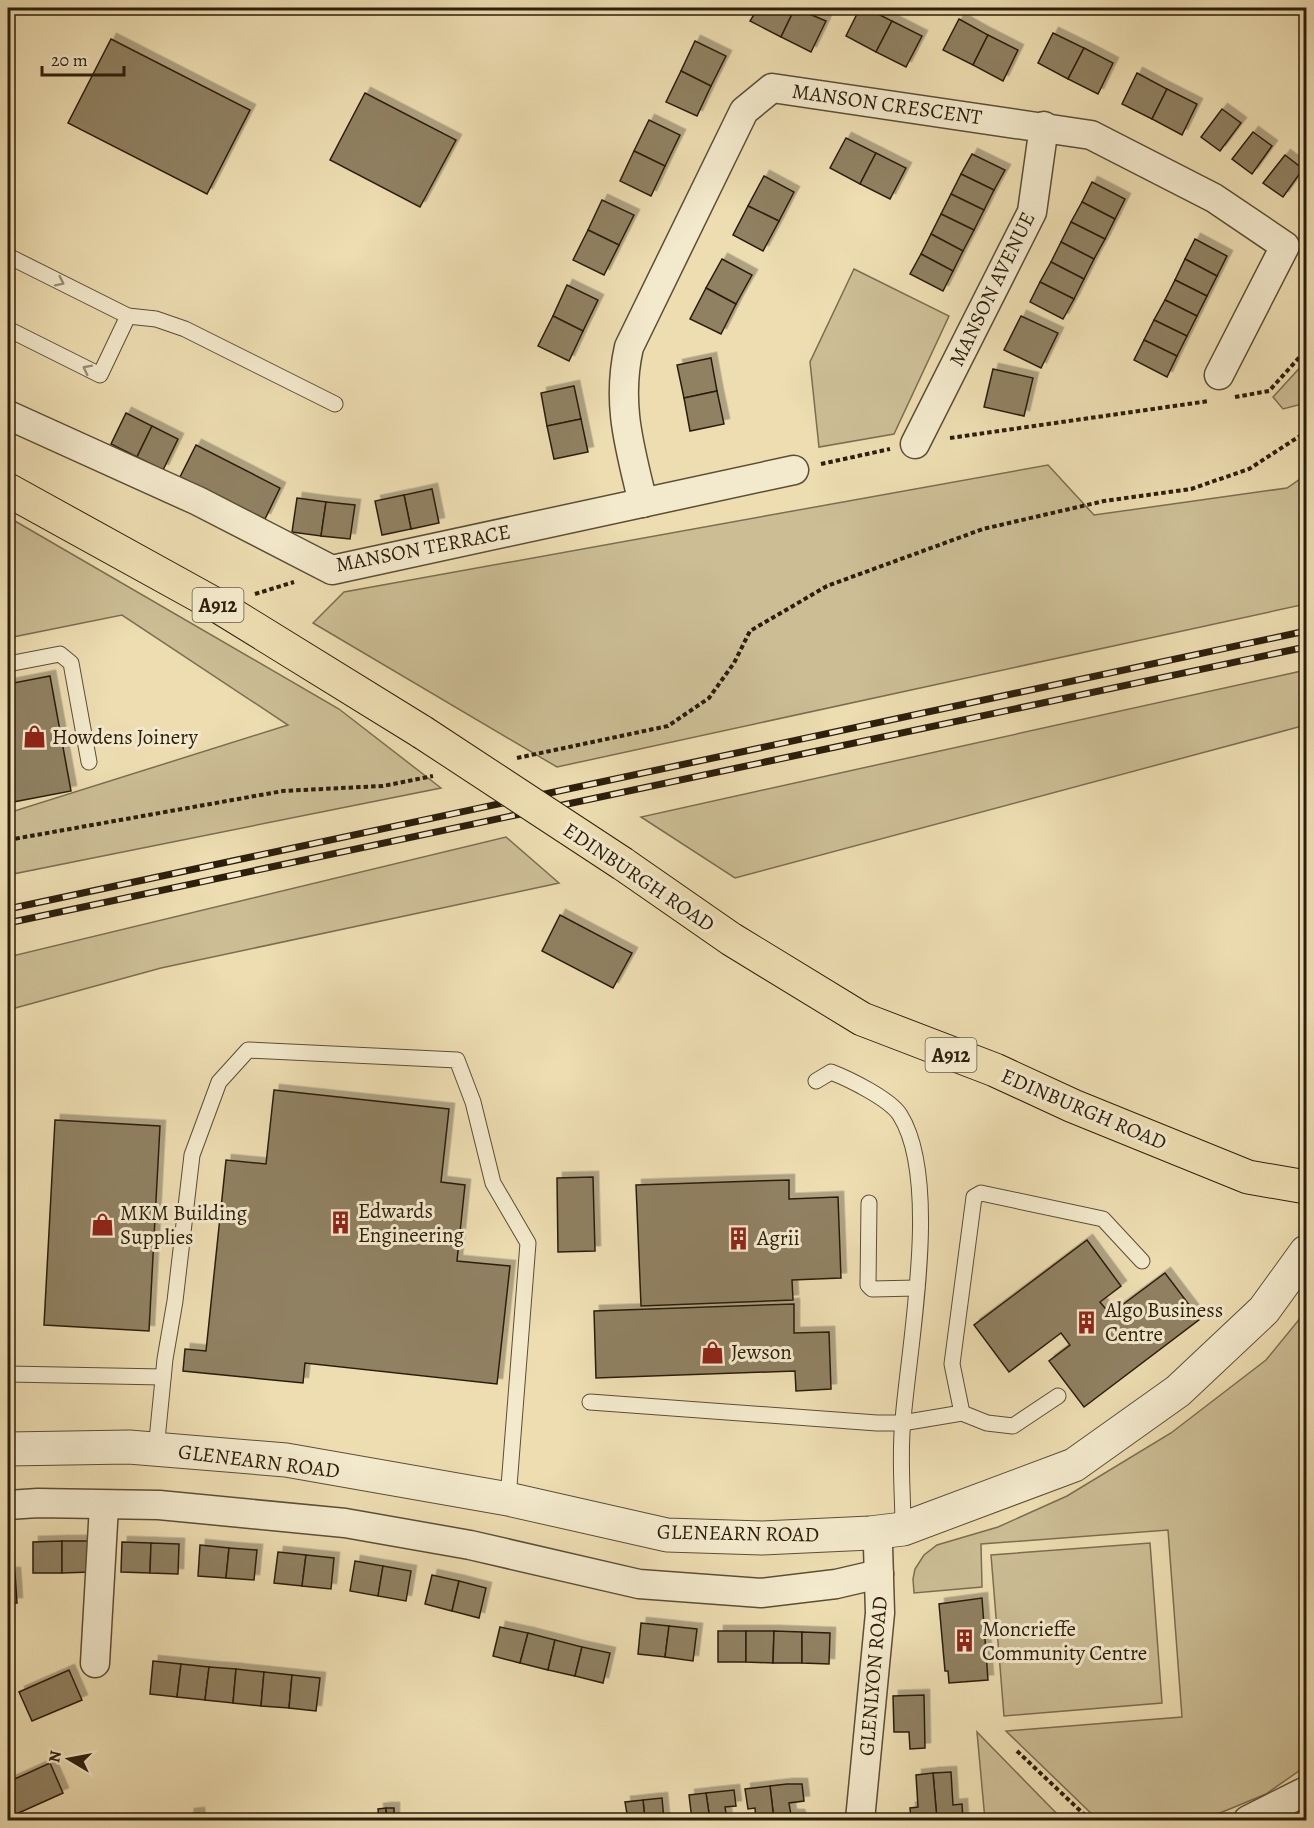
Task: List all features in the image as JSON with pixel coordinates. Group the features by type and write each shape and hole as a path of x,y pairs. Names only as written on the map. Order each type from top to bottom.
{"main road":[{"name":"EDINBURGH ROAD","path":"8,490 218,606 422,732 623,864 731,939 862,1019 994,1070 1073,1106 1248,1177 1306,1187"}],"street":[{"name":"MANSON CRESCENT","path":"643,503 624,421 622,377 629,347 744,111 772,88 1044,126 1091,135 1214,198 1285,246 1222,392"},
{"name":"MANSON AVENUE","path":"915,444 1032,212 1044,126"},
{"name":"MANSON TERRACE","path":"8,416 198,501 332,570 794,470"},
{"name":"GLENEARN ROAD","path":"8,1449 129,1447 286,1460 508,1499 667,1535 762,1538 870,1533 903,1529 1074,1465 1178,1390 1264,1310 1306,1252"},
{"path":"8,1505 38,1503 170,1506 345,1523 470,1545 639,1584 761,1593 836,1584 879,1574"},
{"path":"95,1664 104,1506"},
{"name":"GLENLYON ROAD","path":"860,1821 880,1613 878,1546 870,1533"},
{"path":"1248,1821 1306,1791"}],"lane":[{"path":"8,256 128,316 156,319 185,329 335,404"},
{"path":"8,329 100,375 128,316"},
{"path":"8,664 60,654 71,663 90,762"},
{"path":"156,1450 163,1377 175,1301 192,1155 219,1082 248,1050 457,1060 473,1102 493,1183 528,1242 508,1499"},
{"path":"816,1081 831,1072 860,1084 899,1114 915,1156 921,1207 917,1288 902,1423 903,1529"},
{"path":"962,1413 952,1364 974,1197 981,1193 1103,1219 1142,1261"},
{"path":"869,1203 868,1285 872,1289 917,1288"},
{"path":"8,1374 163,1377"},
{"path":"590,1402 902,1423 962,1413 987,1423 1013,1426 1058,1396"}],"path":[{"path":"794,470 915,444 1208,403 1222,392 1269,391 1306,350"},
{"path":"1208,403 1222,392"},
{"path":"507,760 668,726 709,698 734,663 750,631 827,586 983,529 1104,501 1191,489 1250,469 1306,432"},
{"path":"218,606 332,570"},
{"path":"8,840 283,791 383,786 439,774"},
{"path":"1017,1751 1090,1821"}],"shaded area":[{"path":"854,269 949,316 894,434 819,447 810,362"},
{"path":"1306,361 1306,403 1283,409 1273,397"},
{"path":"1048,465 1094,515 1287,488 1306,475 1306,604 557,767 313,623 344,592"},
{"path":"8,517 339,709 441,788 8,875 8,813 288,725 122,615 8,638"},
{"path":"1306,670 1306,725 735,878 641,817"},
{"path":"506,837 559,883 161,968 8,1010 8,957"},
{"path":"1306,1311 1306,1766 1266,1794 1203,1820 1098,1820 1006,1731 1182,1717 1168,1530 981,1544 982,1587 914,1593 915,1569 924,1555 937,1545 998,1527 1067,1496 1171,1433 1266,1360"},
{"path":"1150,1543 1162,1703 1004,1716 991,1555"},
{"path":"977,1732 1063,1820 985,1820"}],"building":[{"path":"758,8 795,8 781,37 750,21"},
{"path":"795,8 826,21 811,52 781,37"},
{"path":"860,8 866,8 892,21 876,52 846,36"},
{"path":"959,19 988,35 973,65 943,50"},
{"path":"892,21 922,36 906,67 876,52"},
{"path":"1053,33 1084,48 1068,79 1038,63"},
{"path":"988,35 1018,50 1003,81 973,65"},
{"path":"111,39 250,110 207,194 68,123"},
{"path":"695,41 726,56 711,86 681,71"},
{"path":"1084,48 1113,63 1098,94 1068,79"},
{"path":"681,71 711,86 697,116 666,102"},
{"path":"1137,73 1167,89 1152,119 1122,104"},
{"path":"1167,89 1197,104 1182,135 1152,119"},
{"path":"365,93 456,140 420,207 330,160"},
{"path":"1222,109 1241,123 1220,151 1201,137"},
{"path":"649,120 680,135 665,166 634,151"},
{"path":"1253,132 1272,146 1252,174 1232,159"},
{"path":"846,138 876,153 860,184 830,168"},
{"path":"634,151 665,166 651,196 620,181"},
{"path":"876,153 906,168 890,199 860,184"},
{"path":"972,154 1005,170 994,190 961,174"},
{"path":"1285,155 1303,169 1283,197 1263,183"},
{"path":"961,174 994,190 984,210 951,194"},
{"path":"764,176 794,192 779,221 748,206"},
{"path":"1092,182 1125,199 1115,219 1082,202"},
{"path":"951,194 984,210 974,230 941,214"},
{"path":"602,200 634,215 619,245 588,230"},
{"path":"1082,202 1115,219 1105,239 1071,222"},
{"path":"748,206 779,221 763,251 733,235"},
{"path":"941,214 974,230 963,251 931,234"},
{"path":"1071,222 1105,239 1094,259 1061,242"},
{"path":"588,230 619,245 604,275 573,260"},
{"path":"931,234 963,251 953,271 921,254"},
{"path":"1195,239 1227,256 1217,276 1185,259"},
{"path":"1061,242 1094,259 1084,279 1051,262"},
{"path":"921,254 953,271 943,291 910,274"},
{"path":"722,259 752,275 736,304 706,288"},
{"path":"1185,259 1217,276 1207,296 1175,280"},
{"path":"1051,262 1084,279 1074,299 1040,282"},
{"path":"1175,280 1207,296 1197,316 1165,300"},
{"path":"1040,282 1074,299 1063,319 1030,302"},
{"path":"567,285 598,300 583,331 553,316"},
{"path":"706,288 736,304 721,334 690,319"},
{"path":"1165,300 1197,316 1187,336 1154,320"},
{"path":"553,316 583,331 569,361 538,346"},
{"path":"1021,316 1058,333 1041,368 1004,350"},
{"path":"1154,320 1187,336 1177,356 1144,340"},
{"path":"1144,340 1177,356 1167,377 1134,360"},
{"path":"711,358 717,391 684,398 677,365"},
{"path":"993,369 1033,378 1024,416 984,407"},
{"path":"574,386 581,419 547,426 541,393"},
{"path":"717,391 724,424 690,431 684,398"},
{"path":"126,413 152,426 137,457 111,444"},
{"path":"581,419 588,452 554,459 547,426"},
{"path":"152,426 178,439 163,470 137,457"},
{"path":"196,445 280,488 265,519 180,477"},
{"path":"432,489 439,523 411,529 404,495"},
{"path":"404,495 411,529 382,535 375,501"},
{"path":"297,498 326,502 321,536 292,532"},
{"path":"326,502 355,505 350,539 321,536"},
{"name":"Howdens Joinery","path":"50,676 71,791 8,803 8,684"},
{"path":"560,915 632,953 613,988 542,951"},
{"name":"Edwards Engineering","path":"274,1090 449,1109 441,1182 465,1185 457,1261 510,1266 497,1384 305,1363 303,1383 183,1371 185,1349 206,1351 226,1160 266,1164"},
{"path":"55,1120 160,1126 149,1331 44,1325"},
{"path":"593,1177 595,1251 558,1252 557,1178"},
{"name":"Agrii","path":"789,1180 789,1199 838,1197 841,1278 792,1280 793,1300 641,1306 636,1185"},
{"name":"Algo Business Centre","path":"1087,1240 1121,1286 1100,1302 1110,1314 1165,1273 1200,1319 1084,1407 1049,1361 1070,1345 1061,1333 1009,1372 974,1325"},
{"name":"Jewson","path":"794,1304 794,1333 829,1332 831,1389 796,1391 795,1371 596,1378 594,1311"},
{"path":"62,1541 62,1573 33,1573 33,1542"},
{"path":"62,1541 91,1541 91,1572 62,1573"},
{"path":"122,1542 151,1543 150,1573 121,1572"},
{"path":"151,1543 179,1544 178,1574 150,1573"},
{"path":"200,1545 229,1548 226,1578 198,1576"},
{"path":"229,1548 257,1550 254,1580 226,1578"},
{"path":"278,1552 306,1555 302,1586 274,1583"},
{"path":"306,1555 334,1558 331,1589 302,1586"},
{"path":"355,1561 383,1566 378,1596 350,1591"},
{"path":"383,1566 411,1571 406,1601 378,1596"},
{"path":"8,1573 15,1573 17,1603 8,1603"},
{"path":"432,1575 459,1581 452,1611 425,1604"},
{"path":"459,1581 486,1588 479,1618 452,1611"},
{"name":"Moncrieffe Community Centre","path":"982,1598 988,1680 949,1683 948,1671 945,1671 939,1604"},
{"path":"641,1623 669,1626 665,1657 638,1654"},
{"path":"669,1626 697,1629 693,1661 665,1657"},
{"path":"500,1627 528,1633 520,1663 493,1656"},
{"path":"718,1631 746,1631 746,1662 718,1662"},
{"path":"746,1631 774,1631 773,1663 746,1662"},
{"path":"774,1631 802,1632 802,1663 773,1663"},
{"path":"802,1632 830,1633 829,1664 802,1663"},
{"path":"528,1633 555,1640 548,1670 520,1663"},
{"path":"555,1640 582,1647 575,1676 548,1670"},
{"path":"582,1647 610,1653 603,1683 575,1676"},
{"path":"153,1661 181,1664 177,1697 150,1694"},
{"path":"181,1664 209,1667 205,1700 177,1697"},
{"path":"209,1667 236,1669 233,1703 205,1700"},
{"path":"236,1669 264,1672 261,1706 233,1703"},
{"path":"69,1670 82,1700 32,1721 19,1692"},
{"path":"264,1672 292,1675 289,1708 261,1706"},
{"path":"292,1675 320,1678 316,1711 289,1708"},
{"path":"924,1695 925,1748 910,1749 909,1732 894,1732 893,1696"},
{"path":"50,1763 63,1793 12,1816 8,1807 8,1782"},
{"path":"951,1772 953,1805 962,1804 963,1820 937,1820 933,1773"},
{"path":"933,1773 937,1820 911,1820 910,1808 918,1807 916,1775"},
{"path":"802,1784 804,1801 789,1803 791,1815 799,1815 801,1820 774,1820 770,1786"},
{"path":"770,1786 774,1820 756,1820 755,1808 748,1809 745,1789"},
{"path":"734,1790 736,1806 725,1807 727,1820 710,1820 706,1793"},
{"path":"706,1793 710,1820 692,1820 689,1795"},
{"path":"662,1798 664,1820 645,1820 643,1800"},
{"path":"643,1800 645,1820 628,1820 625,1802"},
{"path":"386,1808 387,1820 379,1820 378,1809"},
{"path":"386,1808 394,1808 394,1820 387,1820"},
{"path":"199,1813 200,1820 188,1820 189,1814"}],"railway":[{"path":"8,909 1306,631"},
{"path":"8,923 1306,647"}],"place":[{"name":"Howdens Joinery","path":"34,737"},
{"name":"Edwards Engineering","path":"340,1223"},
{"name":"MKM Building Supplies","path":"102,1225"},
{"name":"Agrii","path":"739,1238"},
{"name":"Algo Business Centre","path":"1087,1322"},
{"name":"Jewson","path":"713,1352"},
{"name":"Moncrieffe Community Centre","path":"964,1641"}]}
